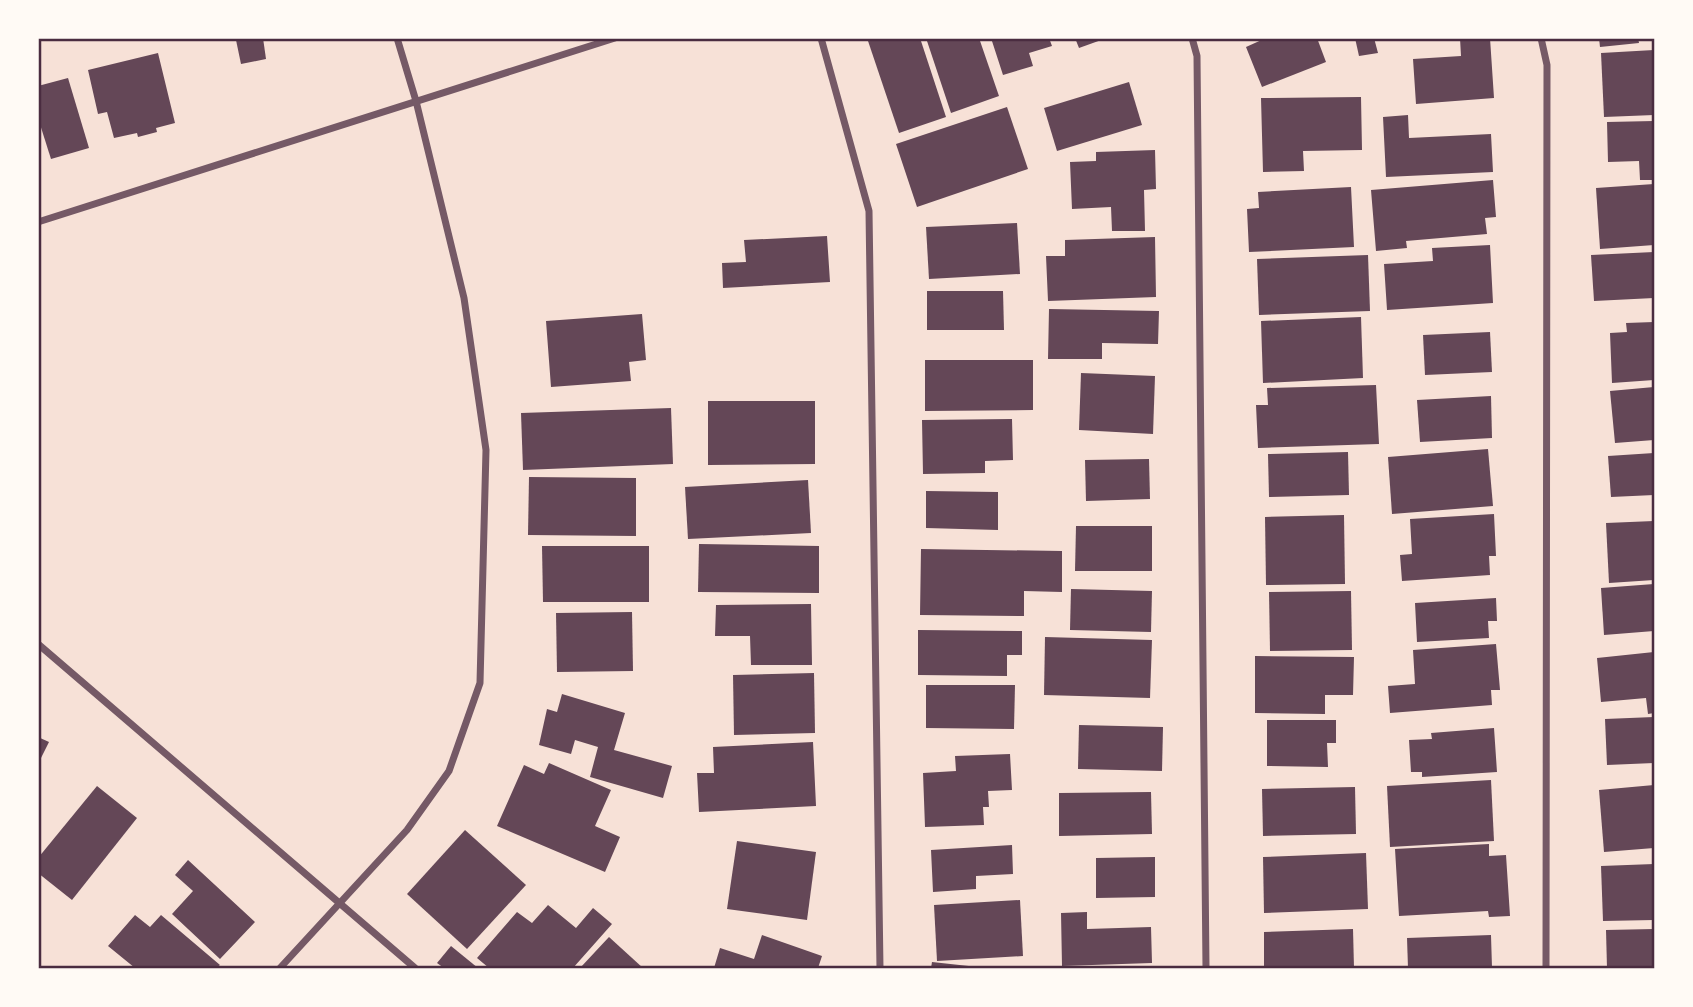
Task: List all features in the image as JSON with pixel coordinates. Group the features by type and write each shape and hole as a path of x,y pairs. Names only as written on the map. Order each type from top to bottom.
{"street":[{"path":"280,968 407,831 449,771 480,683 486,450 464,298 416,102 397,38"},
{"path":"38,222 615,38"},
{"path":"821,38 869,211 880,968"},
{"path":"1192,38 1197,56 1206,968"},
{"path":"1541,38 1547,65 1546,968"},
{"path":"38,644 415,968"}],"building":[{"path":"263,38 266,59 241,64 236,40"},
{"path":"867,38 920,38 946,117 899,133"},
{"path":"926,38 979,38 999,96 951,113"},
{"path":"991,38 1049,38 1052,46 1029,53 1033,66 1003,75"},
{"path":"1075,38 1104,38 1104,39 1079,48"},
{"path":"1266,38 1317,38 1326,62 1262,87 1246,47"},
{"path":"1355,38 1374,38 1378,53 1359,56"},
{"path":"1460,38 1490,38 1494,98 1416,104 1413,59 1461,56"},
{"path":"1599,38 1638,38 1639,43 1600,47"},
{"path":"1654,50 1654,115 1604,117 1601,53"},
{"path":"158,53 175,123 138,137 137,133 114,138 107,112 98,114 88,70"},
{"path":"68,78 89,148 51,159 38,118 38,86"},
{"path":"1129,82 1142,125 1057,151 1044,108"},
{"path":"1361,97 1362,150 1303,151 1304,171 1263,172 1261,98"},
{"path":"1007,107 1028,169 917,207 896,144"},
{"path":"1408,115 1409,138 1491,134 1493,172 1386,177 1383,117"},
{"path":"1654,121 1654,180 1640,180 1639,161 1608,162 1607,122"},
{"path":"1155,150 1156,189 1144,190 1145,231 1112,231 1111,207 1072,209 1070,162 1096,161 1096,152"},
{"path":"1493,180 1496,217 1485,218 1487,234 1406,241 1407,248 1376,251 1371,190"},
{"path":"1654,184 1654,245 1600,249 1596,188"},
{"path":"1351,187 1354,247 1249,252 1247,209 1259,208 1258,192"},
{"path":"1017,223 1020,274 929,279 926,227"},
{"path":"827,236 830,282 723,288 722,263 746,262 744,240"},
{"path":"1155,237 1156,297 1048,301 1046,256 1065,256 1065,240"},
{"path":"1490,245 1493,303 1387,310 1384,264 1433,261 1432,248"},
{"path":"1654,252 1654,298 1594,301 1591,255"},
{"path":"1368,255 1370,311 1259,315 1257,259"},
{"path":"927,291 1003,291 1004,330 927,330"},
{"path":"1049,309 1159,311 1158,344 1102,343 1102,359 1048,359"},
{"path":"642,314 646,360 629,362 631,381 551,387 546,321"},
{"path":"1361,317 1363,378 1263,383 1261,321"},
{"path":"1654,322 1654,380 1612,383 1610,333 1627,332 1626,323"},
{"path":"1490,332 1492,372 1425,375 1423,335"},
{"path":"925,360 1033,360 1033,410 925,411"},
{"path":"1081,373 1155,376 1153,434 1079,430"},
{"path":"1376,385 1379,444 1258,448 1256,405 1268,405 1267,388"},
{"path":"1654,387 1654,440 1615,443 1610,391"},
{"path":"1491,396 1492,438 1420,442 1417,400"},
{"path":"708,401 815,401 815,464 708,465"},
{"path":"671,408 673,464 523,470 521,413"},
{"path":"1012,419 1013,460 985,461 985,473 923,474 922,420"},
{"path":"1488,449 1493,506 1392,514 1388,457"},
{"path":"1348,452 1349,495 1269,497 1268,454"},
{"path":"1654,453 1654,495 1611,497 1608,456"},
{"path":"1149,459 1150,499 1086,501 1085,460"},
{"path":"529,477 636,478 636,536 528,535"},
{"path":"808,480 811,533 688,539 685,487"},
{"path":"926,491 998,492 998,530 926,528"},
{"path":"1494,514 1496,556 1489,556 1490,575 1402,581 1400,555 1412,554 1410,519"},
{"path":"1344,515 1345,584 1266,585 1265,517"},
{"path":"1654,521 1654,580 1609,583 1606,523"},
{"path":"1076,526 1152,526 1152,571 1075,571"},
{"path":"699,544 819,546 819,593 698,592"},
{"path":"542,546 649,546 649,602 543,602"},
{"path":"921,549 1062,551 1062,592 1024,591 1024,616 920,615"},
{"path":"1654,584 1654,631 1604,635 1601,588"},
{"path":"1071,589 1152,591 1151,632 1070,630"},
{"path":"1351,591 1352,650 1270,651 1269,592"},
{"path":"1496,598 1497,621 1488,621 1489,638 1417,642 1415,603"},
{"path":"811,604 812,665 751,665 750,636 715,636 716,605"},
{"path":"632,612 633,671 557,672 556,613"},
{"path":"918,630 1022,631 1022,655 1007,655 1007,676 918,675"},
{"path":"1045,637 1152,640 1150,698 1044,695"},
{"path":"1496,644 1500,690 1491,690 1492,705 1390,713 1388,686 1415,684 1413,650"},
{"path":"1654,652 1654,713 1648,714 1646,698 1601,702 1597,658"},
{"path":"1255,656 1354,657 1353,695 1325,695 1325,714 1255,713"},
{"path":"814,673 815,733 734,735 733,675"},
{"path":"926,685 1015,685 1014,729 926,728"},
{"path":"562,694 625,713 614,750 672,766 663,798 590,777 598,747 575,740 571,754 539,745 547,709 557,712"},
{"path":"1654,717 1654,763 1607,765 1605,719"},
{"path":"1267,720 1336,720 1336,743 1327,743 1328,767 1267,766"},
{"path":"1079,725 1163,727 1162,771 1078,769"},
{"path":"1494,728 1497,772 1422,777 1422,772 1411,772 1409,740 1432,739 1431,733"},
{"path":"38,737 49,742 38,764"},
{"path":"813,742 816,806 699,812 697,773 714,773 713,747"},
{"path":"1010,754 1012,790 988,791 989,807 983,807 984,825 925,827 923,773 956,771 955,756"},
{"path":"549,763 611,790 595,826 620,837 605,872 497,826 524,765 544,774"},
{"path":"1491,780 1494,841 1390,847 1387,786"},
{"path":"1654,785 1654,848 1604,852 1599,790"},
{"path":"97,786 137,818 72,900 38,873 38,858"},
{"path":"1355,787 1356,834 1263,836 1262,789"},
{"path":"1151,792 1152,834 1059,836 1059,793"},
{"path":"465,830 526,885 467,949 407,894"},
{"path":"737,841 816,852 807,920 727,909"},
{"path":"1489,844 1489,856 1506,855 1510,916 1489,917 1488,911 1399,916 1395,849"},
{"path":"1012,845 1013,874 976,876 976,889 933,892 931,850"},
{"path":"1366,853 1368,909 1264,913 1263,857"},
{"path":"1155,857 1155,897 1096,898 1096,858"},
{"path":"188,860 255,922 220,959 172,914 193,891 175,875"},
{"path":"1654,864 1654,920 1603,921 1601,866"},
{"path":"1020,900 1023,956 937,961 934,905"},
{"path":"548,905 576,928 593,908 612,924 573,968 489,968 477,958 517,912 532,923"},
{"path":"1087,912 1087,929 1151,927 1152,963 1062,966 1061,913"},
{"path":"135,915 150,927 161,915 220,965 216,968 135,968 108,946"},
{"path":"1353,929 1354,968 1264,968 1264,932"},
{"path":"1654,929 1654,968 1607,968 1606,930"},
{"path":"762,935 822,956 818,968 714,968 720,948 754,959"},
{"path":"1491,935 1492,968 1408,968 1407,938"},
{"path":"609,937 643,968 580,968"},
{"path":"451,946 478,968 444,968 437,963"},
{"path":"932,962 978,967 978,968 931,968"}]}
